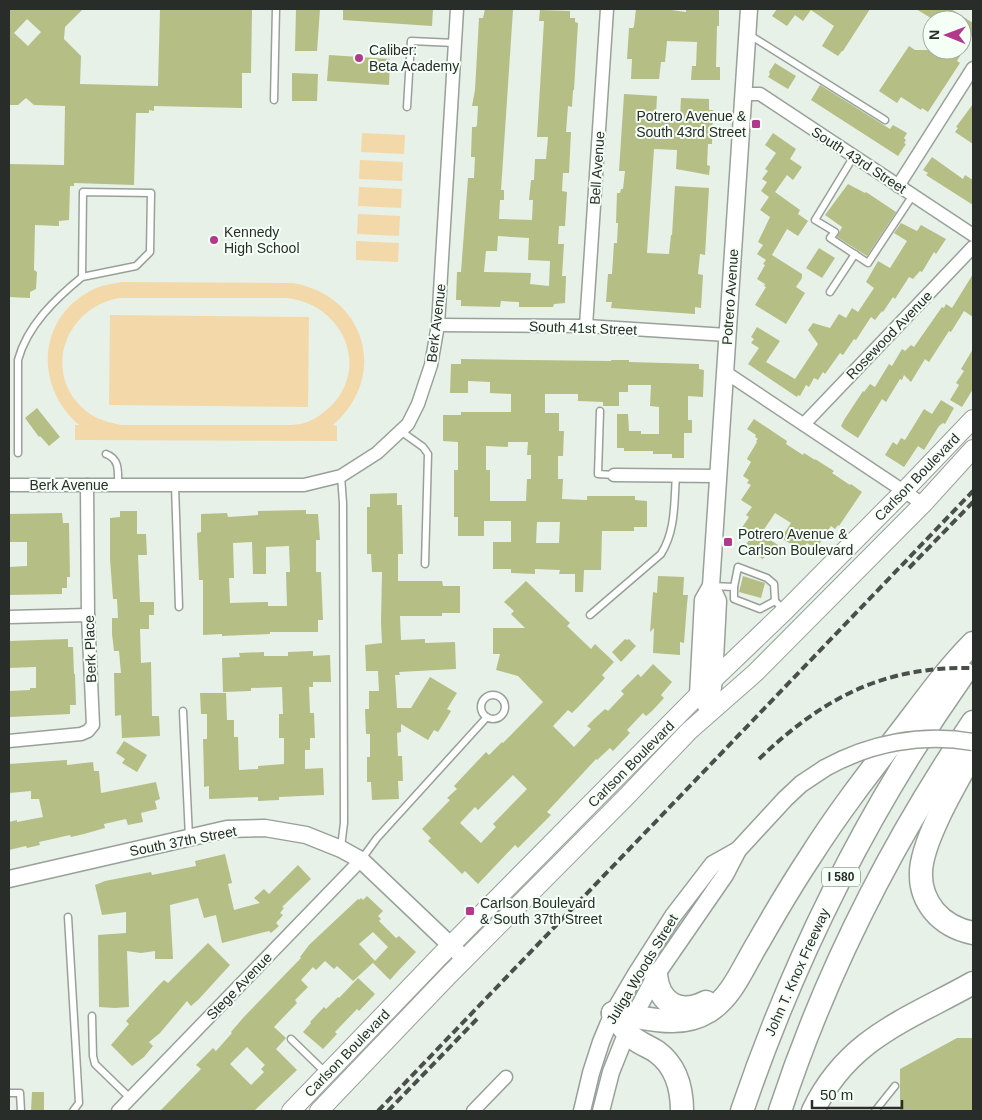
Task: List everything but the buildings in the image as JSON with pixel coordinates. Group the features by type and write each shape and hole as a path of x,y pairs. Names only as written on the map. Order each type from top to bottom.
{"highway":[{"path":"624,1020 671,1022 691,1020 714,1008 726,996 828,830 917,710 954,663 973,643"},
{"name":"John T. Knox Freeway","path":"742,1111 786,994 818,921 842,874 871,819 912,750 973,660"},
{"name":"I 580","path":"780,1111 815,1016 863,911 918,810 973,722"},
{"path":"973,753 931,835 923,856 920,874 923,892 927,901 939,916 955,927 973,933"},
{"path":"656,975 658,988 664,998 676,1006 690,1008 700,1005 714,996 747,961"},
{"path":"813,1111 834,1076 860,1048 882,1033 973,983"},
{"path":"624,1020 637,1041 659,1054 672,1068 681,1091 682,1111"}],"main road":[{"name":"Carlson Boulevard","path":"291,1111 451,945 698,696 780,606 905,490 973,418"},
{"name":"Carlson Boulevard","path":"319,1111 465,959 710,711 755,673 923,504 973,449"}],"street":[{"name":"Berk Avenue","path":"9,485 304,485 341,476 377,453 402,432 418,404 431,365 438,325 457,9"},
{"name":"Bell Avenue","path":"586,326 607,9"},
{"name":"Potrero Avenue","path":"710,711 714,679 718,601 711,586 749,9"},
{"path":"898,186 973,68"},
{"name":"South 43rd Street","path":"743,94 760,94 973,235"},
{"name":"Rosewood Avenue","path":"804,424 973,247"},
{"name":"South 41st Street","path":"438,325 586,326 727,335"},
{"path":"725,372 905,490 923,504"},
{"path":"614,474 718,476"},
{"name":"Berk Place","path":"9,741 81,734 88,731 93,725 88,615 87,486"},
{"name":"Potrero Avenue","path":"698,696 702,600 711,586"},
{"path":"9,618 88,615"},
{"path":"698,696 710,711"},
{"name":"Juliga Woods Street","path":"582,1111 590,1073 624,1020 724,875 738,850 781,802 801,784 825,768 859,752 900,741 942,739 973,742"},
{"name":"South 37th Street","path":"9,879 189,837 227,830 265,828 306,835 341,849 361,860 465,959"},
{"name":"Juliga Woods Street","path":"601,1111 624,1020 649,953 678,908 712,864 738,850"},
{"name":"Stege Avenue","path":"118,1111 361,860"},
{"path":"473,1111 506,1077"}],"lane":[{"path":"274,100 276,9"},
{"path":"747,33 885,120"},
{"path":"408,107 411,41 455,43"},
{"path":"854,156 815,220 835,232 830,238 868,263 913,195"},
{"path":"18,453 18,360 22,346 47,309 82,276 136,266 150,252 150,193 83,192 82,276"},
{"path":"830,292 855,254"},
{"path":"600,411 598,474 614,474"},
{"path":"402,432 423,447 428,454 425,564"},
{"path":"106,454 112,456 116,461 118,485"},
{"path":"590,615 662,554 669,542 673,528 676,475"},
{"path":"341,476 343,503 344,823 341,849"},
{"path":"175,485 178,607"},
{"path":"738,567 767,578 774,584 780,606 760,608 734,598 734,587 738,567"},
{"path":"711,586 734,587"},
{"path":"183,711 189,837"},
{"path":"361,860 377,838 487,717"},
{"path":"68,917 79,1103 73,1111"},
{"path":"92,1016 95,1064 130,1098"},
{"path":"291,1039 327,1074"},
{"path":"875,1111 895,1086"},
{"path":"9,1093 20,1093 21,1111"}],"shaded area":[{"path":"362,133 405,135 404,154 361,152"},
{"path":"360,160 403,162 402,181 359,179"},
{"path":"359,187 402,189 401,208 358,206"},
{"path":"358,214 400,216 399,236 357,234"},
{"path":"356,241 399,243 398,262 356,260"},
{"path":"122,282 293,283 318,291 338,304 353,321 361,341 364,362 361,384 350,405 333,425 337,426 337,441 75,440 75,425 79,425 64,409 54,391 49,373 48,353 52,335 60,317 74,302 95,288","holes":["119,298 285,298 305,302 322,311 335,323 344,339 349,356 349,373 342,391 330,407 316,418 305,423 292,425 122,425 105,421 90,414 75,399 66,383 62,365 64,347 71,330 83,316 99,305"]},
{"path":"110,315 309,317 308,407 109,405"}],"railway":[{"path":"378,1111 973,491"},
{"path":"909,568 973,502"},
{"path":"759,759 783,737 807,719 831,703 856,690 883,680 911,673 941,669 973,668"},
{"path":"388,1111 477,1019"}],"place":[{"name":"Caliber: Beta Academy","path":"359,58"},
{"name":"Potrero Avenue & South 43rd Street","path":"756,124"},
{"name":"Kennedy High School","path":"214,240"},
{"name":"Potrero Avenue & Carlson Boulevard","path":"728,542"},
{"name":"Carlson Boulevard & South 37th Street","path":"470,911"}]}
